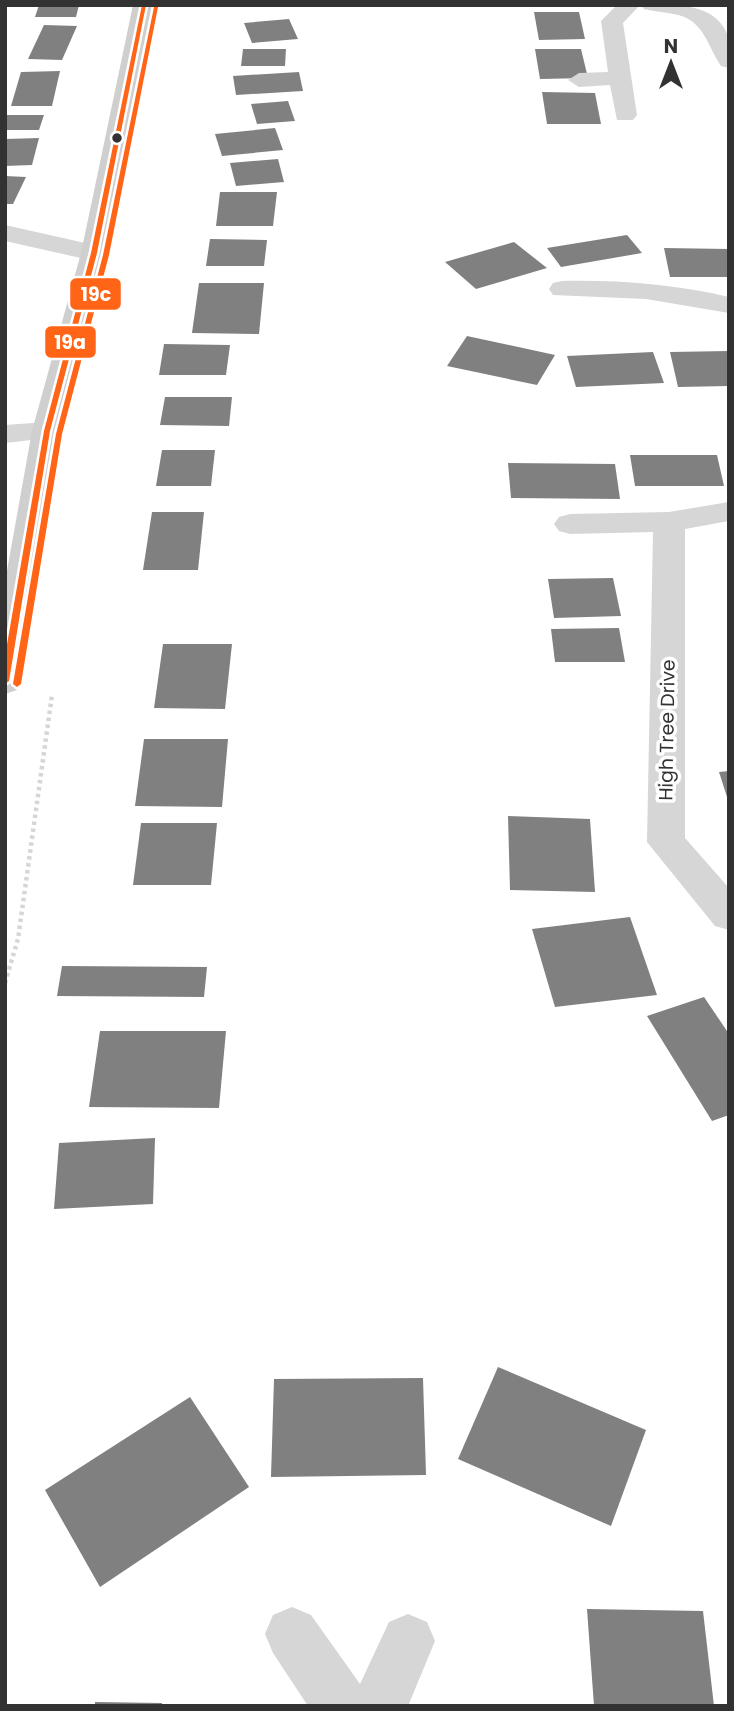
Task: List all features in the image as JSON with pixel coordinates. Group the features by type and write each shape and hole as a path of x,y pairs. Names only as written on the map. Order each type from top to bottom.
{"main road":[{"path":"5,682 47,431 94,253 144,5"}],"street":[{"path":"625,115 612,21 630,5"},
{"path":"650,5 683,8 704,16 729,61"},
{"path":"579,80 619,78"},
{"path":"5,233 94,253"},
{"path":"562,289 603,276 729,305"},
{"path":"5,433 47,431"},
{"path":"570,524 669,522 729,511"},
{"name":"High Tree Drive","path":"669,522 666,842 729,915"},
{"path":"292,1634 342,1706"},
{"path":"379,1706 408,1641"}],"building":[{"path":"39,5 79,5 76,17 35,17"},
{"path":"534,12 579,12 585,39 539,40"},
{"path":"289,19 298,39 252,43 244,23"},
{"path":"44,25 77,26 62,60 28,59"},
{"path":"243,49 286,49 285,66 241,66"},
{"path":"535,49 581,49 588,78 540,79"},
{"path":"60,71 52,106 11,106 21,72"},
{"path":"299,72 303,91 236,95 233,76"},
{"path":"542,92 595,93 601,124 547,124"},
{"path":"288,101 295,121 257,124 251,104"},
{"path":"5,115 44,115 39,130 5,130"},
{"path":"275,128 283,150 222,156 215,134"},
{"path":"39,138 32,165 5,166 5,139"},
{"path":"278,159 284,182 236,186 230,163"},
{"path":"5,176 26,177 13,204 5,204"},
{"path":"220,192 277,192 273,226 216,226"},
{"path":"627,235 642,253 561,267 547,248"},
{"path":"210,239 267,240 264,266 206,266"},
{"path":"514,242 547,268 476,289 445,262"},
{"path":"664,248 729,249 729,277 670,277"},
{"path":"199,283 264,283 259,334 192,333"},
{"path":"467,336 555,355 537,385 447,366"},
{"path":"164,344 230,345 226,375 159,375"},
{"path":"729,351 729,386 678,387 670,352"},
{"path":"653,352 664,383 576,387 567,356"},
{"path":"165,397 232,397 229,426 160,425"},
{"path":"162,450 215,450 211,486 156,486"},
{"path":"630,455 717,455 724,486 635,486"},
{"path":"508,463 615,464 620,499 511,498"},
{"path":"152,512 204,512 198,570 143,570"},
{"path":"613,578 621,616 554,618 548,579"},
{"path":"619,628 625,662 555,662 551,629"},
{"path":"163,644 232,644 225,709 154,708"},
{"path":"144,739 228,739 222,807 135,806"},
{"path":"729,771 729,800 728,800 719,772"},
{"path":"508,816 590,819 595,892 510,890"},
{"path":"141,823 217,823 211,885 133,885"},
{"path":"630,917 657,995 555,1007 532,929"},
{"path":"62,966 207,967 204,997 57,996"},
{"path":"704,997 729,1034 729,1115 712,1121 647,1016"},
{"path":"100,1031 226,1031 219,1108 89,1107"},
{"path":"155,1138 153,1204 54,1209 59,1143"},
{"path":"498,1367 646,1430 611,1526 458,1459"},
{"path":"423,1378 426,1475 271,1477 274,1379"},
{"path":"190,1397 249,1487 100,1587 45,1490"},
{"path":"587,1609 703,1611 714,1706 594,1706"},
{"path":"95,1702 162,1703 162,1706 95,1706"}],"transit line":[{"name":"19a","path":"5,681 47,431 94,253 144,5"},
{"name":"19c","path":"17,684 59,434 106,255 156,7"}]}
